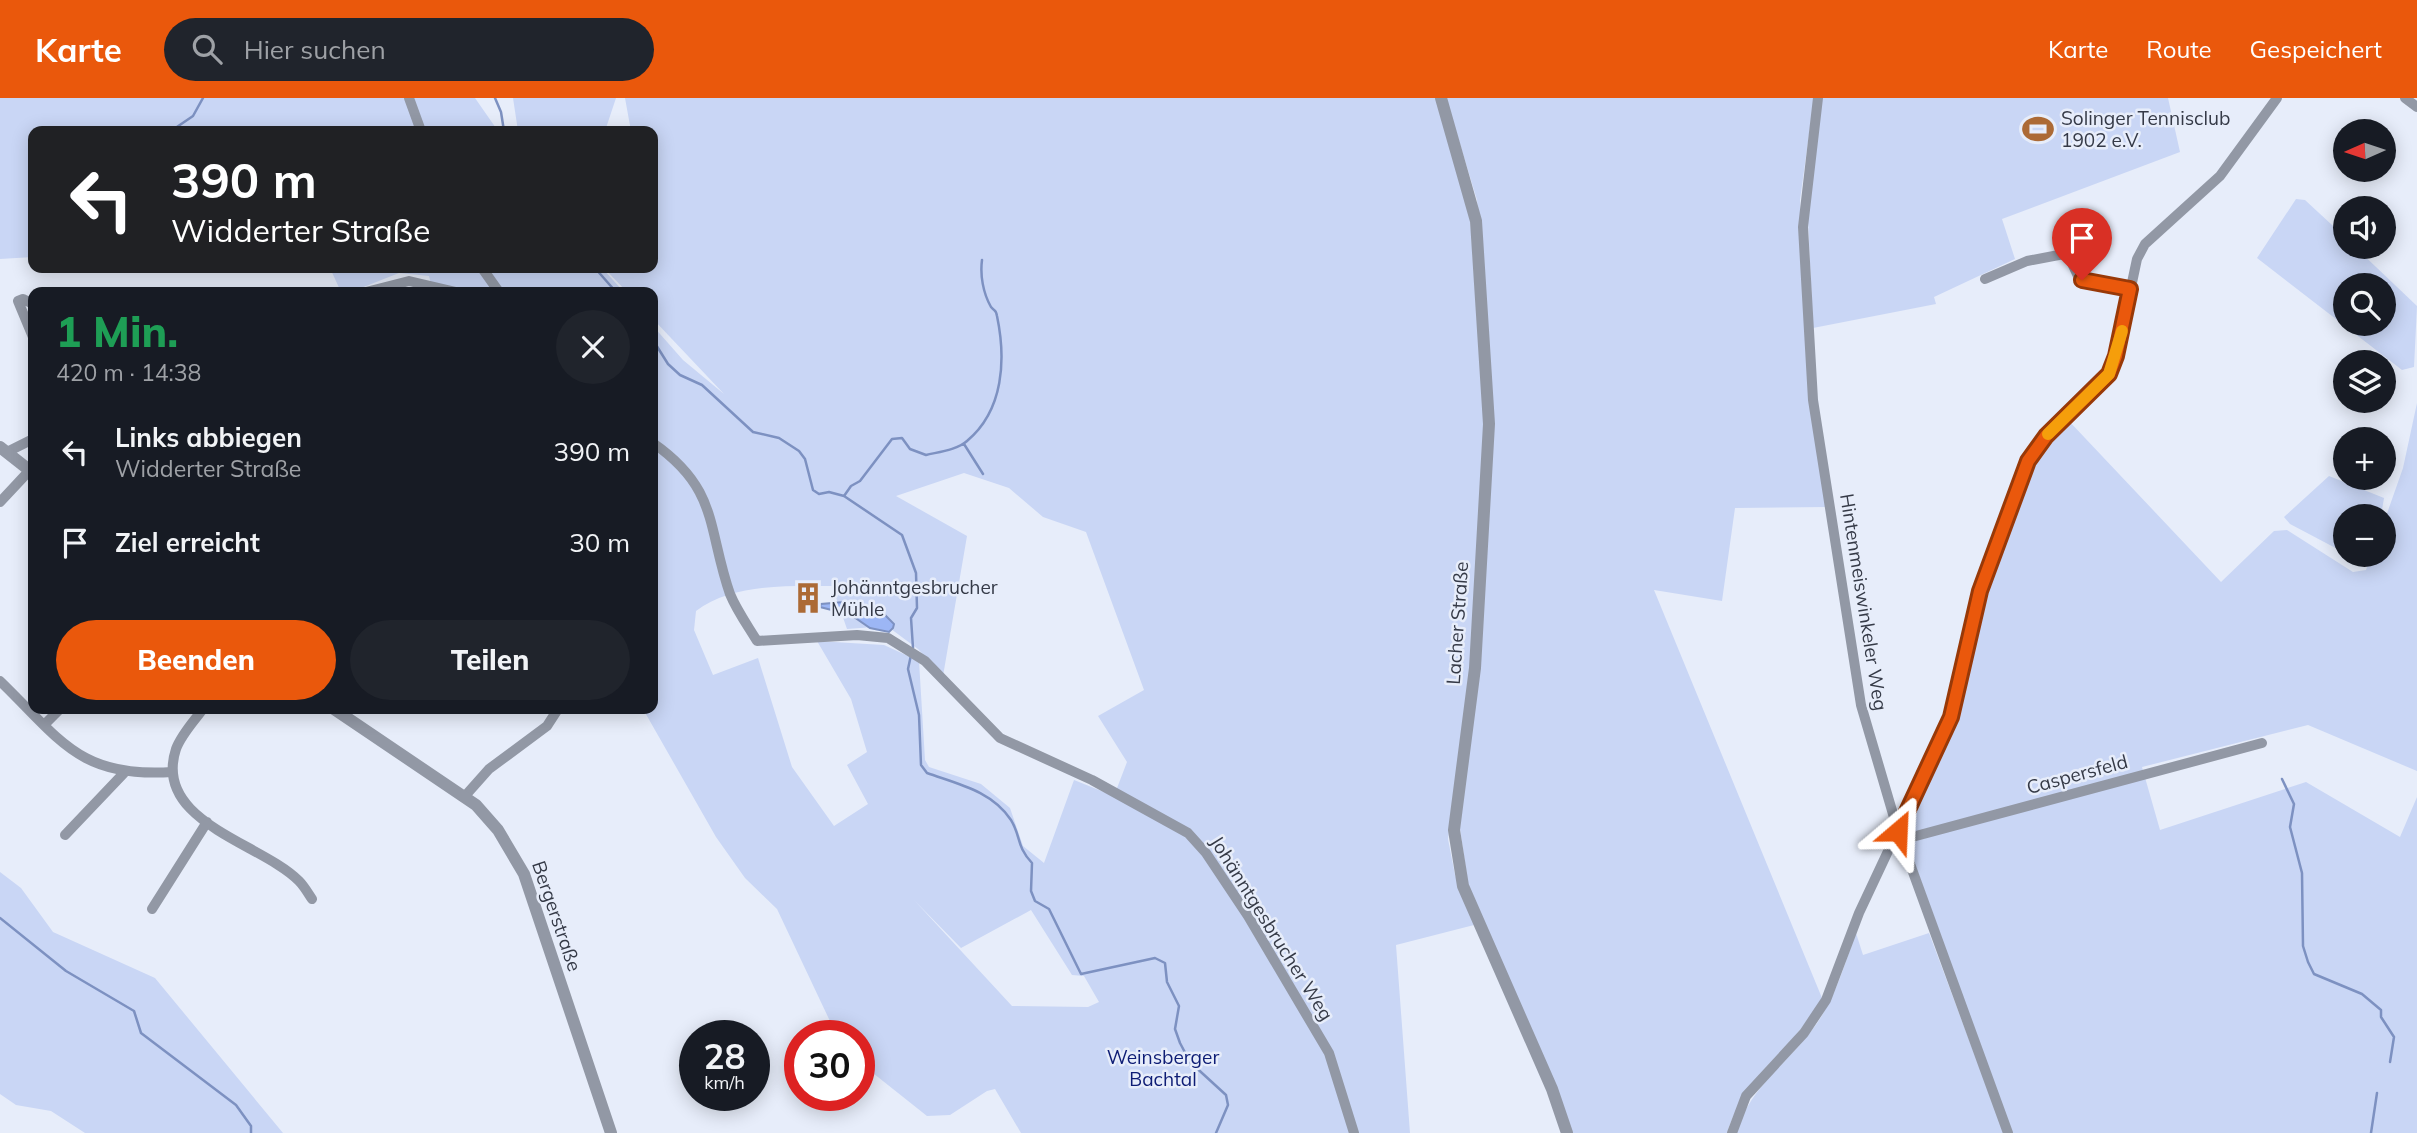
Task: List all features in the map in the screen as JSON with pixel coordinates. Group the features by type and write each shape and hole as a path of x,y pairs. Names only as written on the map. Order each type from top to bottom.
{"street":[{"path":"409,98 419,126"},
{"name":"Lacher Straße","path":"1441,98 1476,221 1489,424 1475,668 1454,830 1456,858 1463,886 1552,1088 1567,1133"},
{"name":"Hintenmeiswinkeler Weg","path":"1818,98 1804,227 1813,400 1856,686 1899,835 2008,1133"},
{"path":"1732,1133 1750,1091 1804,1033 1823,1007 1859,912 1899,835 1951,717 1980,591 2028,461 2046,436 2109,374 2116,356 2137,260 2146,244 2220,176 2277,98"},
{"path":"2405,98 2417,107"},
{"path":"1985,279 2027,261 2064,254 2070,259 2079,278 2130,289"},
{"path":"386,287 410,281 435,287"},
{"path":"28,302 23,299 18,301 28,325"},
{"path":"3,449 28,441"},
{"name":"Johänntgesbrucher Weg","path":"658,447 678,464 706,501 730,592 757,641 868,635 888,638 918,655 1000,738 1103,785 1175,823 1194,838 1248,916 1329,1053 1354,1133"},
{"path":"3,449 28,469"},
{"path":"0,502 28,476"},
{"path":"0,681 28,708"},
{"path":"35,714 86,759 124,773 172,772"},
{"path":"45,724 55,714"},
{"path":"199,714 178,744 172,772 184,802 208,822 299,880 312,899"},
{"name":"Bergerstraße","path":"342,714 465,796 498,830 524,874 611,1133"},
{"path":"465,796 489,769 547,726 555,714"},
{"name":"Caspersfeld","path":"1899,835 2262,743"},
{"path":"65,835 124,773"},
{"path":"152,909 208,822"}],"green space":[{"path":"0,98 475,98 495,126 28,126 28,257 0,259"},
{"path":"513,98 616,98 607,126 517,126"},
{"name":"Weinsberger Bachtal","path":"625,98 1436,98 1469,201 1484,423 1471,668 1448,839 1455,875 1474,925 1396,945 1410,1133 1021,1133 995,1089 987,1091 950,1115 927,1116 875,1075 875,1020 829,1020 777,909 745,878 716,837 646,714 658,714 658,332 683,360 724,394 658,324 658,287 622,287 609,273 658,273 658,126 630,126","holes":["964,473 1009,488 1043,517 1086,532 1144,690 1098,716 1127,762 1114,796 1074,780 1044,863 1023,846 1010,808 981,784 929,767 925,760 919,661 884,645 817,641 851,699 867,752 847,765 868,804 834,826 792,767 758,658 713,675 694,630 696,611 726,595 744,591 832,586 847,629 887,626 918,649 943,676 967,536 896,496","914,900 961,948 1031,910 1072,975 1084,976 1099,1002 1088,1007 1012,1006"]},
{"path":"1446,98 1814,98 1800,200 1806,356 1826,507 1735,508 1722,601 1654,590 1822,998 1810,1017 1746,1093 1727,1133 1571,1133 1469,890 1459,822 1494,423 1477,200"},
{"path":"1822,98 2168,98 2180,152 2002,219 2015,259 1934,297 1936,304 1813,328 1808,220"},
{"path":"2296,199 2305,200 2333,226 2333,259 2368,259 2382,273 2333,273 2333,317 2257,258"},
{"path":"332,273 399,273 364,287 339,287"},
{"path":"399,273 607,273 619,287 432,287 429,276"},
{"path":"2396,286 2417,306 2414,367 2402,370 2396,365 2396,350 2376,350 2358,336 2396,336"},
{"path":"2417,403 2417,771 2308,725 2142,767 2160,830 2306,782 2400,837 2417,797 2417,1133 2012,1133 1906,839 1905,826 1955,716 1979,606 2028,469 2043,444 2068,420 2221,582 2274,531 2287,530 2333,559 2333,567 2345,567 2353,572 2366,570 2367,567 2396,567 2396,504 2390,504 2403,468"},
{"path":"2329,476 2333,478 2333,490 2364,490 2384,498 2383,504 2333,504 2333,547 2290,524 2284,517"},
{"path":"0,872 21,888 53,932 155,978 283,1133 85,1133 51,1111 16,1105 0,1094"},
{"path":"1856,933 1863,955 1929,933 2004,1133 1736,1133 1750,1102 1820,1019 1838,983"}],"water":[{"path":"844,602 885,615 894,624 893,628 889,632 870,628 851,615 820,607 821,604"}],"building":[{"name":"Johänntgesbrucher Mühle","path":"798,592 817,592 817,604 799,604"}],"waterway":[{"path":"178,126 193,116 203,98"},
{"path":"495,98 503,126"},
{"path":"844,496 851,486 860,481 892,439 902,438 910,449 926,455 947,450 967,441 989,414 999,383 1001,349 997,314 988,302 983,284 982,260"},
{"path":"599,273 612,287"},
{"path":"658,348 668,364 680,375 702,385 753,432 779,438 799,451 805,459 813,490 819,494 829,492 844,496 902,535 916,573 917,608 911,618 913,648"},
{"path":"964,444 983,474"},
{"path":"911,655 908,669 919,715 921,765 927,773 984,795 1011,820 1023,851 1032,863 1031,891 1035,901 1049,909 1081,974 1155,958 1165,963 1167,982 1179,1006 1175,1029 1180,1043 1190,1062 1226,1095 1228,1105 1216,1133"},
{"path":"2282,779 2294,804 2290,827 2302,873 2303,946 2308,962 2314,974 2362,994 2381,1010 2381,1017 2394,1037 2390,1062"},
{"path":"0,918 66,971 134,1011 141,1033 236,1105 251,1126 251,1133"},
{"path":"2371,1133 2377,1093"}],"slow traffic":[{"path":"2048,434 2109,374 2122,331"}],"place":[{"name":"Solinger Tennisclub 1902 e.V.","path":"2038,129"},
{"name":"Johänntgesbrucher Mühle","path":"808,598"}],"route":[{"path":"1898,831 1951,717 1980,591 2028,461 2046,436 2109,374 2113,365 2130,289 2082,280"}]}
